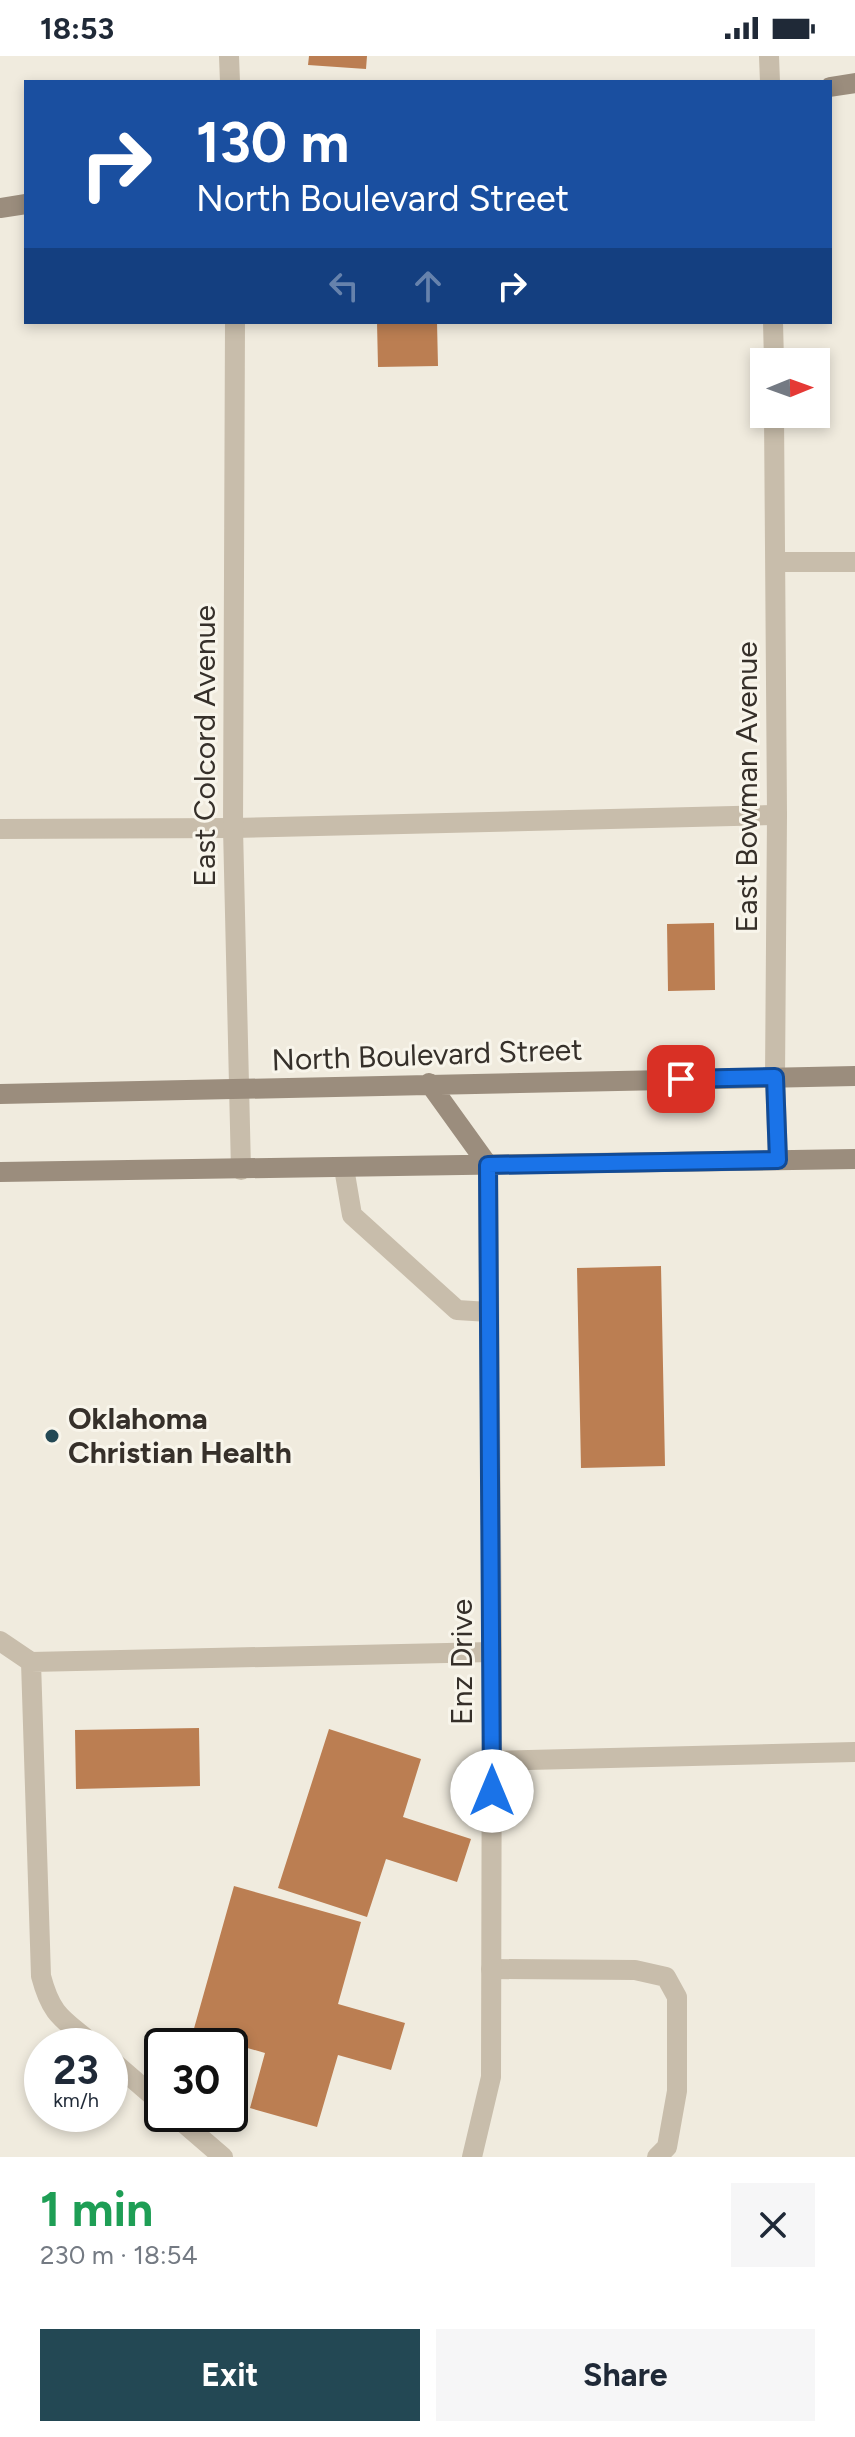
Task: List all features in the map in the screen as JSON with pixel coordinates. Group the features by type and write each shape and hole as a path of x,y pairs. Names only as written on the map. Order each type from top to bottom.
{"main road":[{"path":"832,87 855,83"},
{"path":"0,208 24,204"},
{"name":"North Boulevard Street","path":"0,1094 855,1076"},
{"path":"429,1083 488,1165"},
{"path":"2,1174 855,1159"}],"street":[{"path":"229,56 230,80"},
{"path":"769,56 770,80"},
{"name":"East Colcord Avenue","path":"235,324 233,828 241,1170"},
{"path":"773,324 774,348"},
{"name":"East Bowman Avenue","path":"774,428 775,1077 778,1160"},
{"path":"776,562 855,562"},
{"path":"0,829 233,828 777,815"},
{"name":"Enz Drive","path":"472,2157 491,2077 488,1165"},
{"path":"344,1168 352,1215 457,1310 489,1312"},
{"path":"0,1641 31,1662 492,1652"},
{"path":"31,1662 41,1976 57,2016 72,2028"},
{"path":"492,1761 855,1752"},
{"path":"491,1969 635,1970 666,1977 677,1997 677,2091 667,2147 657,2157"},
{"path":"128,2075 144,2088"},
{"path":"194,2132 223,2157"}],"building":[{"path":"309,56 367,56 366,69 308,65"},
{"path":"377,324 437,324 438,366 378,367"},
{"path":"714,923 715,990 668,991 667,924"},
{"path":"661,1266 665,1466 581,1468 577,1268"},
{"path":"199,1728 200,1786 76,1789 75,1730"},
{"path":"329,1729 421,1759 403,1817 471,1839 457,1882 386,1859 367,1917 278,1888"},
{"path":"234,1886 361,1922 338,2004 405,2023 391,2070 338,2055 317,2127 250,2108 265,2053 248,2048 248,2028 194,2028"}],"place":[{"name":"Oklahoma Christian Health","path":"52,1436"}],"route":[{"path":"492,1791 488,1165 778,1160 775,1077 681,1079"}]}
